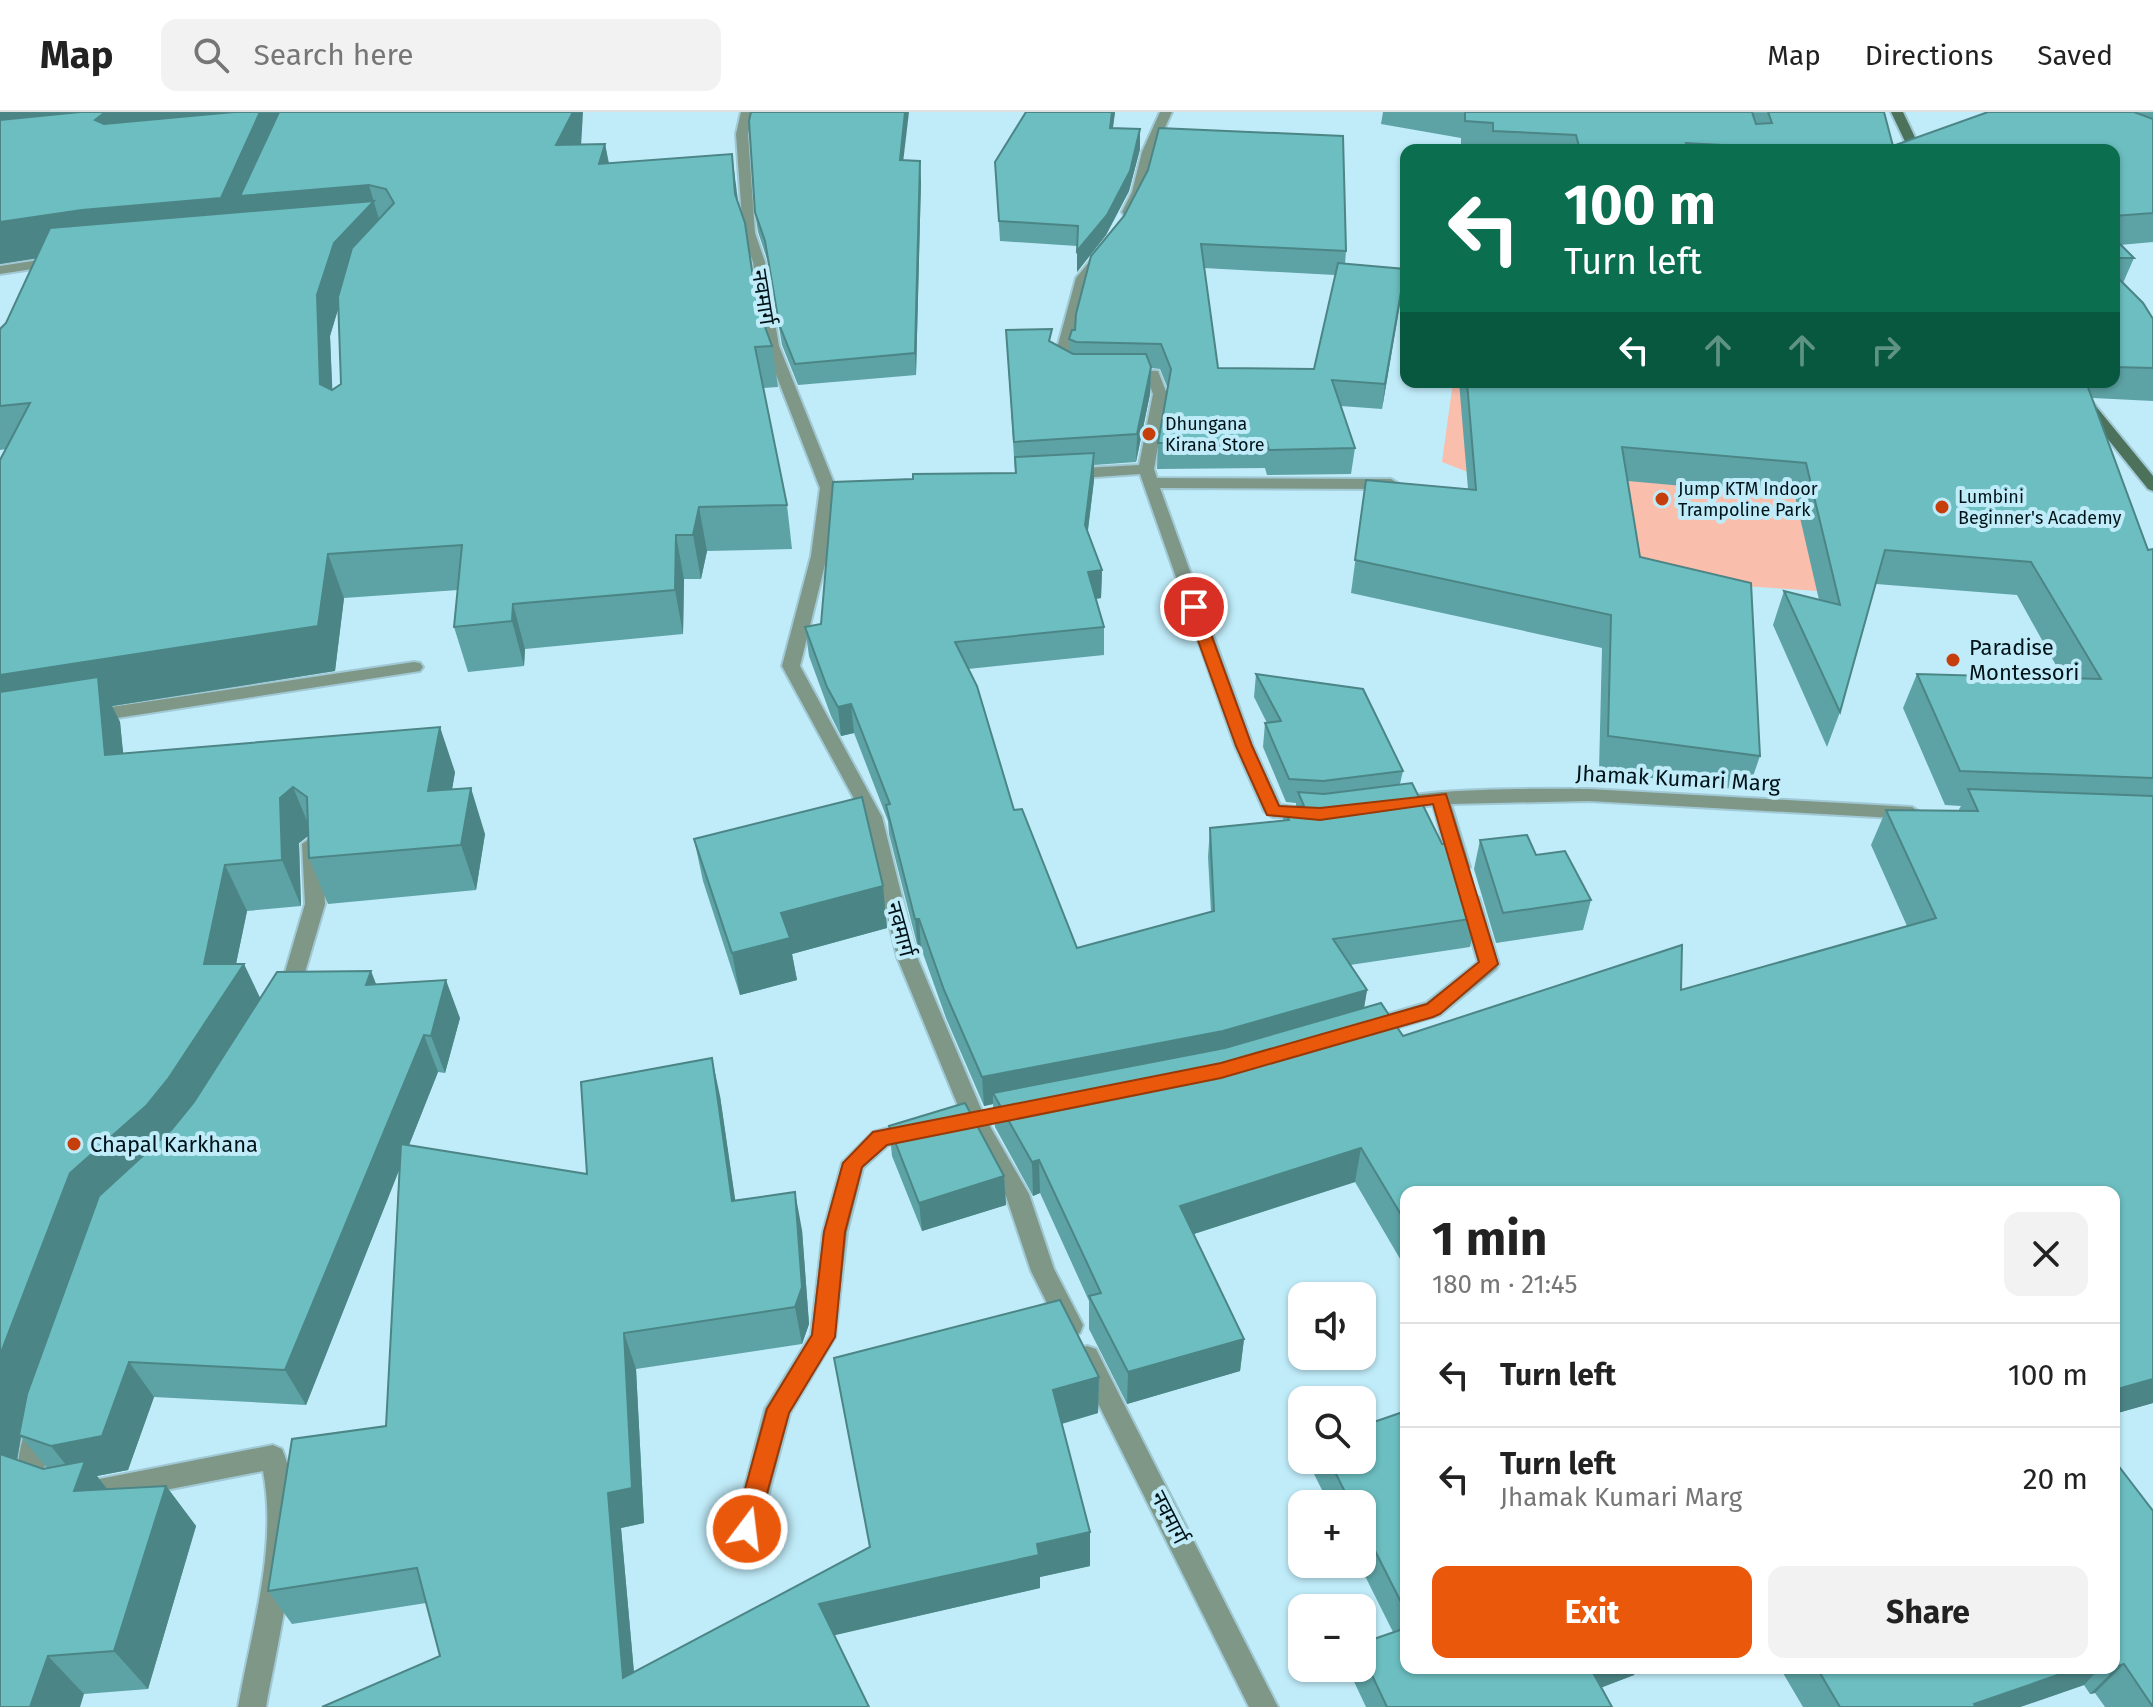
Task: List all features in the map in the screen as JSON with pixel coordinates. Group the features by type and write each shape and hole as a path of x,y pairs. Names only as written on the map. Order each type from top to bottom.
{"main road":[{"path":"1897,112 1912,144"},
{"path":"2074,388 2153,486"}],"street":[{"name":"नवमार्ग","path":"747,112 742,134 749,233 759,262 772,346 836,488 791,666 873,817 907,957 1017,1194 1043,1271 1264,1707"},
{"path":"1166,112 1148,152 1138,192 1118,232 1082,278 1062,344 1059,367 1073,374 1153,374 1160,394 1148,476 1244,746 1273,811 1336,813"},
{"path":"0,270 70,260"},
{"path":"1050,475 1393,484"},
{"path":"76,719 414,667"},
{"name":"Jhamak Kumari Marg","path":"1367,809 1440,798 1589,795 1930,813"},
{"path":"1342,1036 1433,1009 1489,964 1440,798"},
{"path":"279,1012 287,999 315,904 312,843"},
{"path":"747,1529 778,1409 823,1337 835,1232 853,1163 881,1138 982,1116"},
{"path":"49,1400 39,1428 30,1478 78,1495 273,1457 277,1471 280,1532 252,1707"}],"shaded area":[{"name":"Jump KTM Indoor Trampoline Park","path":"1452,388 1804,388 1832,592 1490,569 1491,481 1442,462"}],"building":[{"path":"112,112 104,113 95,120 104,124 260,112 221,198 82,210 0,222 0,120"},
{"path":"279,112 573,112 556,145 605,144 599,164 732,154 735,194 745,223 757,305 772,346 755,347 787,505 699,507 693,535 676,535 675,590 513,604 512,621 454,627 462,545 328,554 318,626 0,675 0,460 30,403 0,406 0,329 6,323 50,228 374,201 334,243 317,295 320,384 332,390 341,384 338,297 352,248 394,203 386,189 369,185 240,196"},
{"path":"751,112 905,112 900,160 920,161 915,353 795,364 779,324 765,241 755,212"},
{"path":"1026,112 1112,112 1110,128 1140,129 1130,171 1107,215 1077,251 1078,226 999,221 995,162"},
{"path":"1465,112 1752,112 1756,124 1772,123 1768,112 1884,112 1892,144 1578,144 1576,135 1493,131 1493,123 1465,121"},
{"path":"1988,112 2134,112 2153,119 2153,213 2120,216 2120,144 1899,144"},
{"path":"1159,128 1343,136 1346,251 1201,244 1218,368 1314,369 1338,263 1400,269 1400,298 1385,384 1332,380 1355,448 1269,450 1267,442 1158,443 1171,369 1161,344 1076,342 1069,339 1072,330 1075,330 1076,314 1091,256 1124,216 1148,170"},
{"path":"2120,244 2134,258 2120,258"},
{"path":"2120,280 2143,303 2153,319 2153,368 2120,367"},
{"path":"1052,329 1049,341 1073,354 1146,354 1151,367 1137,434 1014,442 1006,330"},
{"path":"1468,388 2088,388 2148,550 2153,549 2153,778 1960,771 1917,674 2101,679 2031,562 1885,550 1840,712 1784,591 1840,605 1806,463 1622,447 1640,557 1751,583 1760,756 1608,736 1611,615 1355,560 1366,480 1476,490"},
{"path":"1094,453 1085,525 1102,570 1088,572 1104,627 955,642 977,686 1014,810 1022,809 1077,948 1214,911 1210,828 1289,820 1284,808 1304,806 1298,792 1324,794 1412,783 1442,844 1455,843 1477,918 1333,939 1367,990 1223,1031 982,1077 944,990 919,919 915,919 886,805 890,804 851,704 838,707 827,687 805,627 821,624 833,482 913,479 913,474 1016,473 1015,457"},
{"path":"1256,674 1363,689 1403,771 1323,781 1289,779 1265,723 1281,721"},
{"path":"98,677 105,755 440,727 428,791 471,788 461,845 309,858 307,797 293,787 280,798 282,860 225,865 204,964 244,964 168,1079 147,1105 70,1173 0,1355 0,692"},
{"path":"1968,789 2153,796 2153,1379 2120,1388 2120,1186 1400,1186 1400,1213 1361,1148 1180,1206 1244,1339 1128,1372 1089,1296 1101,1293 1039,1160 1032,1162 993,1093 1225,1048 1381,1003 1403,1036 1682,945 1681,990 1936,918 1886,810 1978,811"},
{"path":"862,797 883,886 781,913 790,938 732,953 694,839"},
{"path":"1527,835 1536,855 1565,851 1591,900 1503,913 1480,840"},
{"path":"371,971 366,985 446,980 431,1036 424,1035 285,1370 129,1362 102,1436 51,1446 19,1435 27,1394 99,1196 172,1129 194,1102 277,972"},
{"path":"712,1058 732,1201 795,1192 802,1287 795,1307 624,1333 632,1488 608,1493 623,1678 870,1547 834,1358 1060,1300 1099,1377 1053,1390 1090,1532 1037,1544 1039,1555 819,1604 869,1707 322,1707 440,1656 417,1568 268,1591 292,1439 386,1426 401,1144 587,1174 581,1082"},
{"path":"965,1103 1004,1176 919,1203 889,1126"},
{"path":"1400,1413 1400,1600 1376,1553 1376,1490 1344,1490 1336,1474 1376,1474 1376,1421"},
{"path":"0,1454 43,1469 85,1461 74,1491 166,1486 114,1651 48,1656 30,1707 0,1707"},
{"path":"2120,1468 2153,1511 2153,1707 2124,1664 2120,1665"},
{"path":"1400,1630 1400,1674 1594,1674 1612,1707 1387,1707 1375,1682 1376,1638"},
{"path":"1821,1674 2061,1674 1974,1704 1976,1707 1840,1707"}],"place":[{"name":"Dhungana Kirana Store","path":"1149,434"},
{"name":"Jump KTM Indoor Trampoline Park","path":"1662,499"},
{"name":"Lumbini Beginner's Academy","path":"1942,507"},
{"name":"Paradise Montessori","path":"1953,660"},
{"name":"Chapal Karkhana","path":"74,1144"}],"route":[{"path":"747,1529 778,1409 823,1337 835,1232 853,1163 881,1138 1221,1071 1433,1009 1489,964 1440,798 1320,814 1273,811 1244,746 1194,607"}]}
